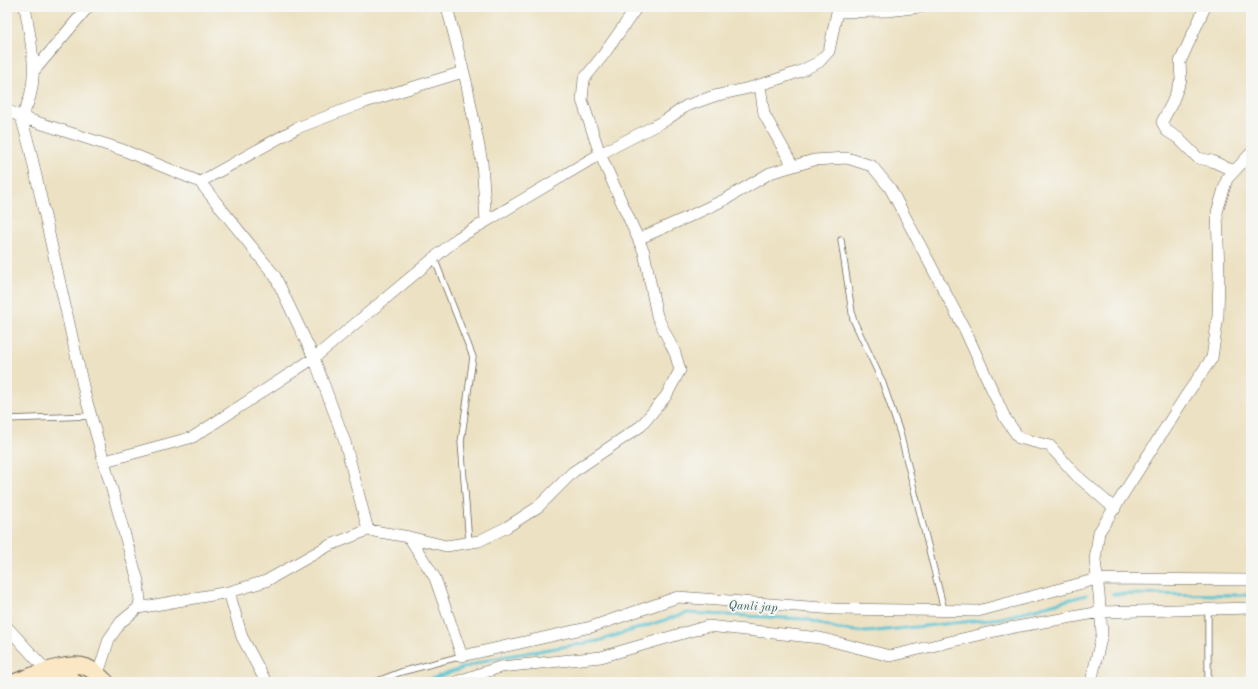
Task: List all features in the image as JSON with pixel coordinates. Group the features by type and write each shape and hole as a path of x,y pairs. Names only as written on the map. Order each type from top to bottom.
{"main road":[{"path":"15,682 47,671 75,665 87,668 102,678"},
{"path":"47,671 60,674 75,682"}],"street":[{"path":"26,7 32,51 33,81 27,108 21,117 30,149 85,395 138,581 140,601 138,608"},
{"path":"33,72 88,7"},
{"path":"447,7 464,72 482,162 486,221"},
{"path":"102,678 109,639 121,622 138,608 229,592 266,581 328,546 368,530 409,537 446,546 479,541 507,527 538,507 573,472 641,426 666,396 680,370 675,353 657,316 644,252 600,154 582,100 584,79 604,54 637,7"},
{"path":"105,461 194,437 314,358 458,238 600,154 666,120 686,106 714,96 760,85 801,71 819,62 828,51 837,9 888,11 920,7"},
{"path":"1205,7 1180,62 1181,80 1172,103 1162,122 1167,131 1178,138 1198,158 1212,161 1234,171"},
{"path":"200,182 297,128 365,102 464,72"},
{"path":"760,85 764,114 793,166"},
{"path":"7,110 21,117 123,150 200,182 275,276 314,358 345,442 368,530"},
{"path":"1091,682 1102,634 1095,560 1099,532 1185,397 1212,358 1218,316 1219,274 1217,212 1227,179 1251,153"},
{"path":"638,239 688,218 726,199 770,173 814,160 847,158 872,166 890,188 965,330 1005,418 1019,438 1050,446 1076,475 1114,509"},
{"path":"409,537 435,578 462,656 591,627 678,597 835,609 978,611 1097,579 1251,580"},
{"path":"229,592 242,637 266,682"},
{"path":"456,682 500,667 601,657 708,626 820,638 890,656 1004,629 1101,612 1251,608"},
{"path":"7,627 47,671"}],"lane":[{"path":"841,240 853,319 882,381 900,433 944,610"},
{"path":"434,258 473,357 461,442 469,542"},
{"path":"7,419 91,416"},
{"path":"1208,609 1208,682"},
{"path":"375,682 401,672 462,656"}],"waterway":[{"path":"1113,594 1251,595"},
{"name":"Qanli jap","path":"422,682 490,659 598,641 687,613 806,619 838,629 867,632 1002,618 1086,595"}]}
